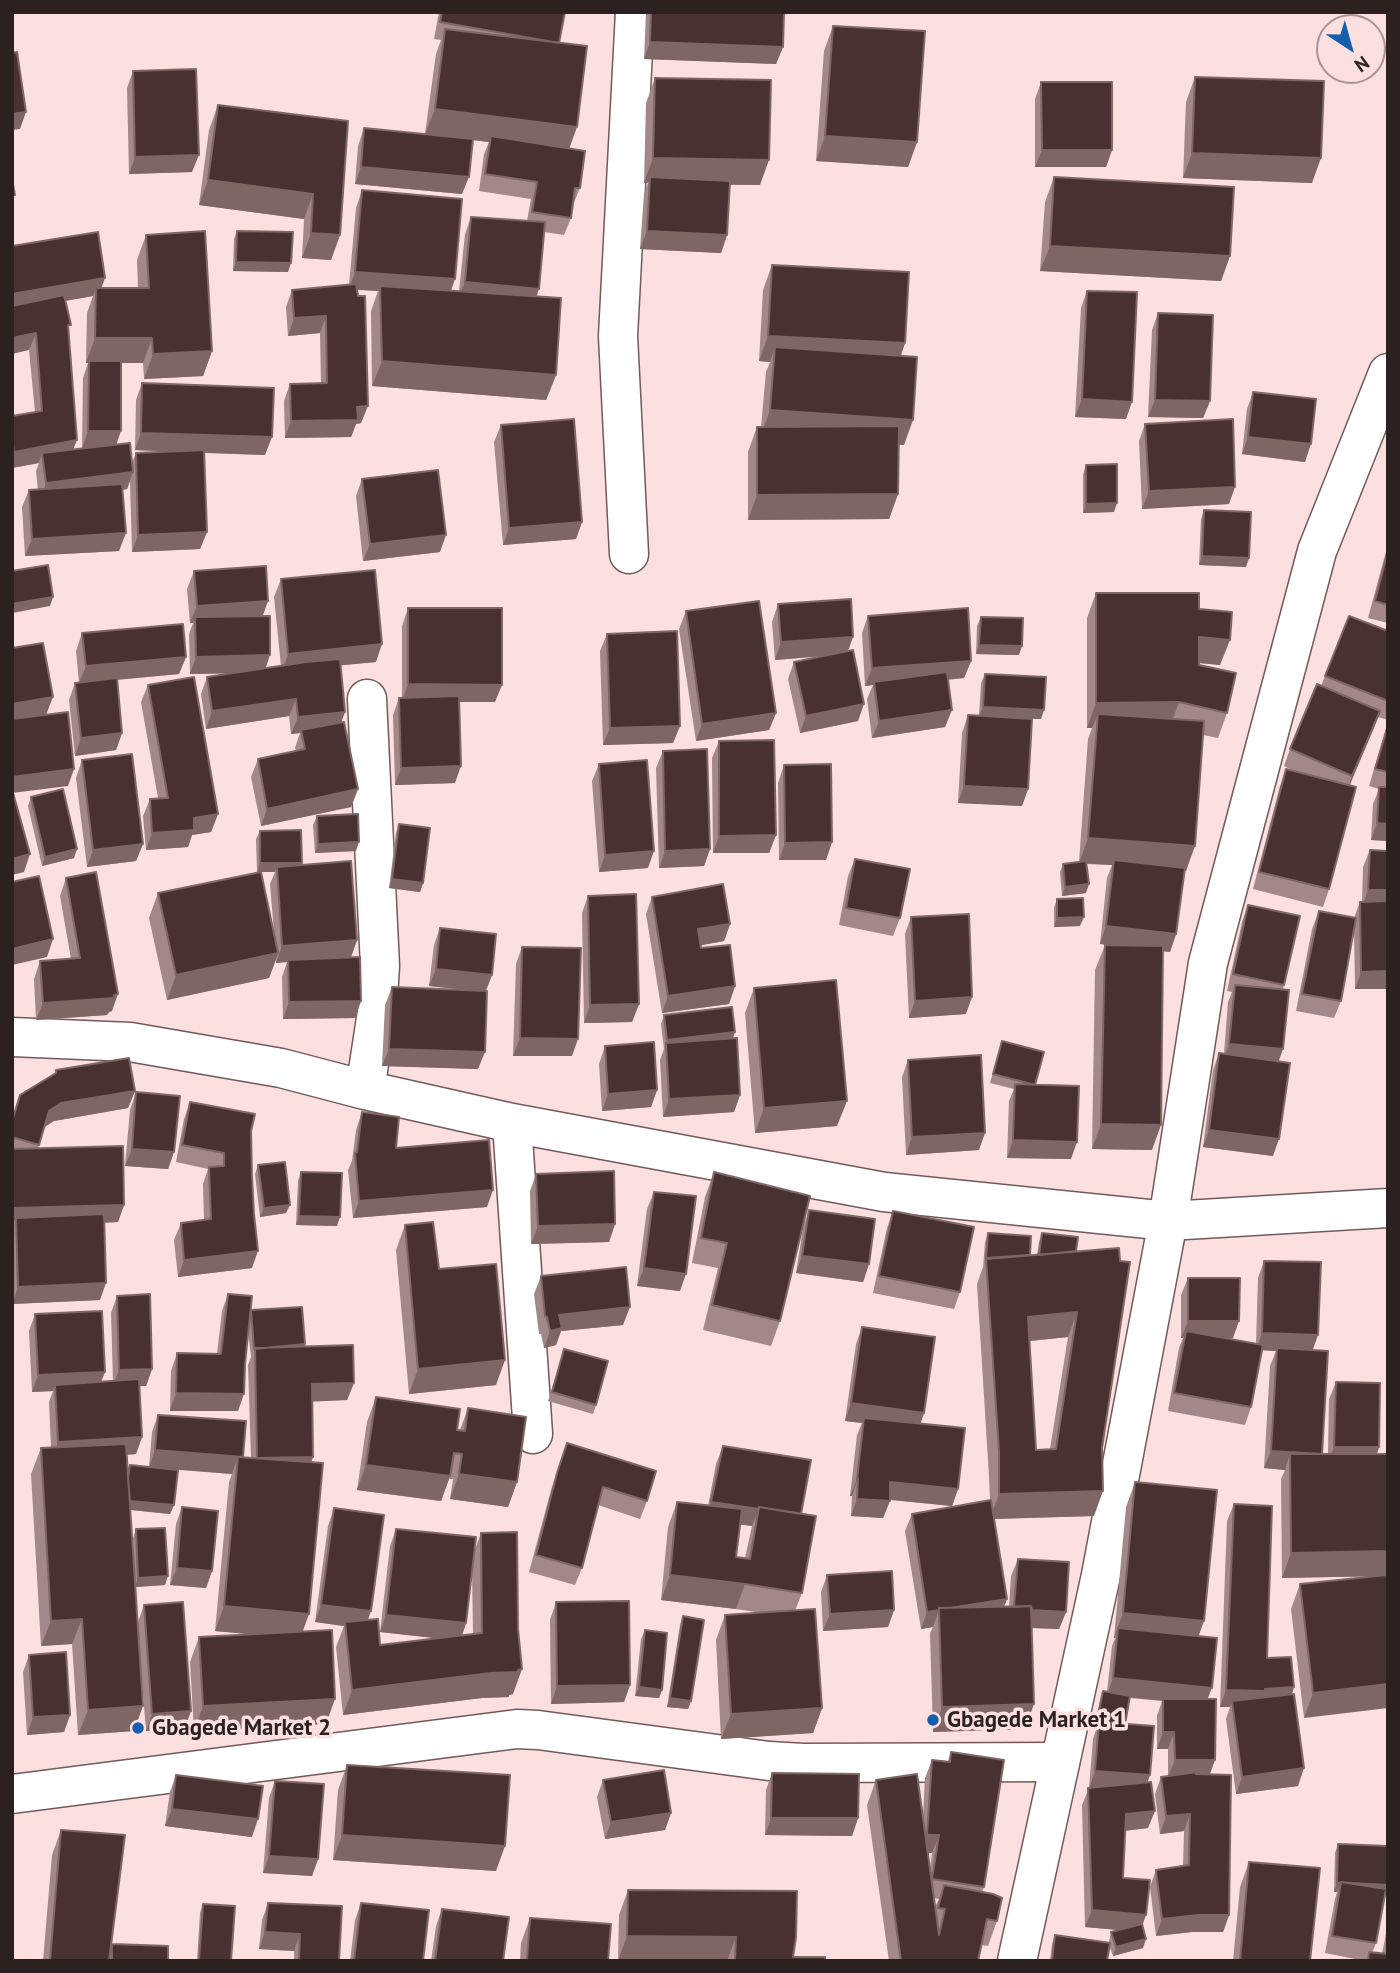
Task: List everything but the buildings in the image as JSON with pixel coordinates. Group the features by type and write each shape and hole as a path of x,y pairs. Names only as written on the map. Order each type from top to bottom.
{"street":[{"path":"629,554 618,336 635,12"},
{"path":"1017,1961 1101,1575 1167,1221 1208,963 1317,551 1388,373"},
{"path":"365,1090 377,1012 380,966 367,699"},
{"path":"12,1037 130,1042 281,1068 512,1123 884,1192 1167,1221 1388,1208"},
{"path":"512,1123 533,1434"},
{"path":"12,1794 517,1729 780,1762 1060,1762"}],"place":[{"name":"Gbagede Market 1","path":"933,1720"},
{"name":"Gbagede Market 2","path":"138,1728"}]}
